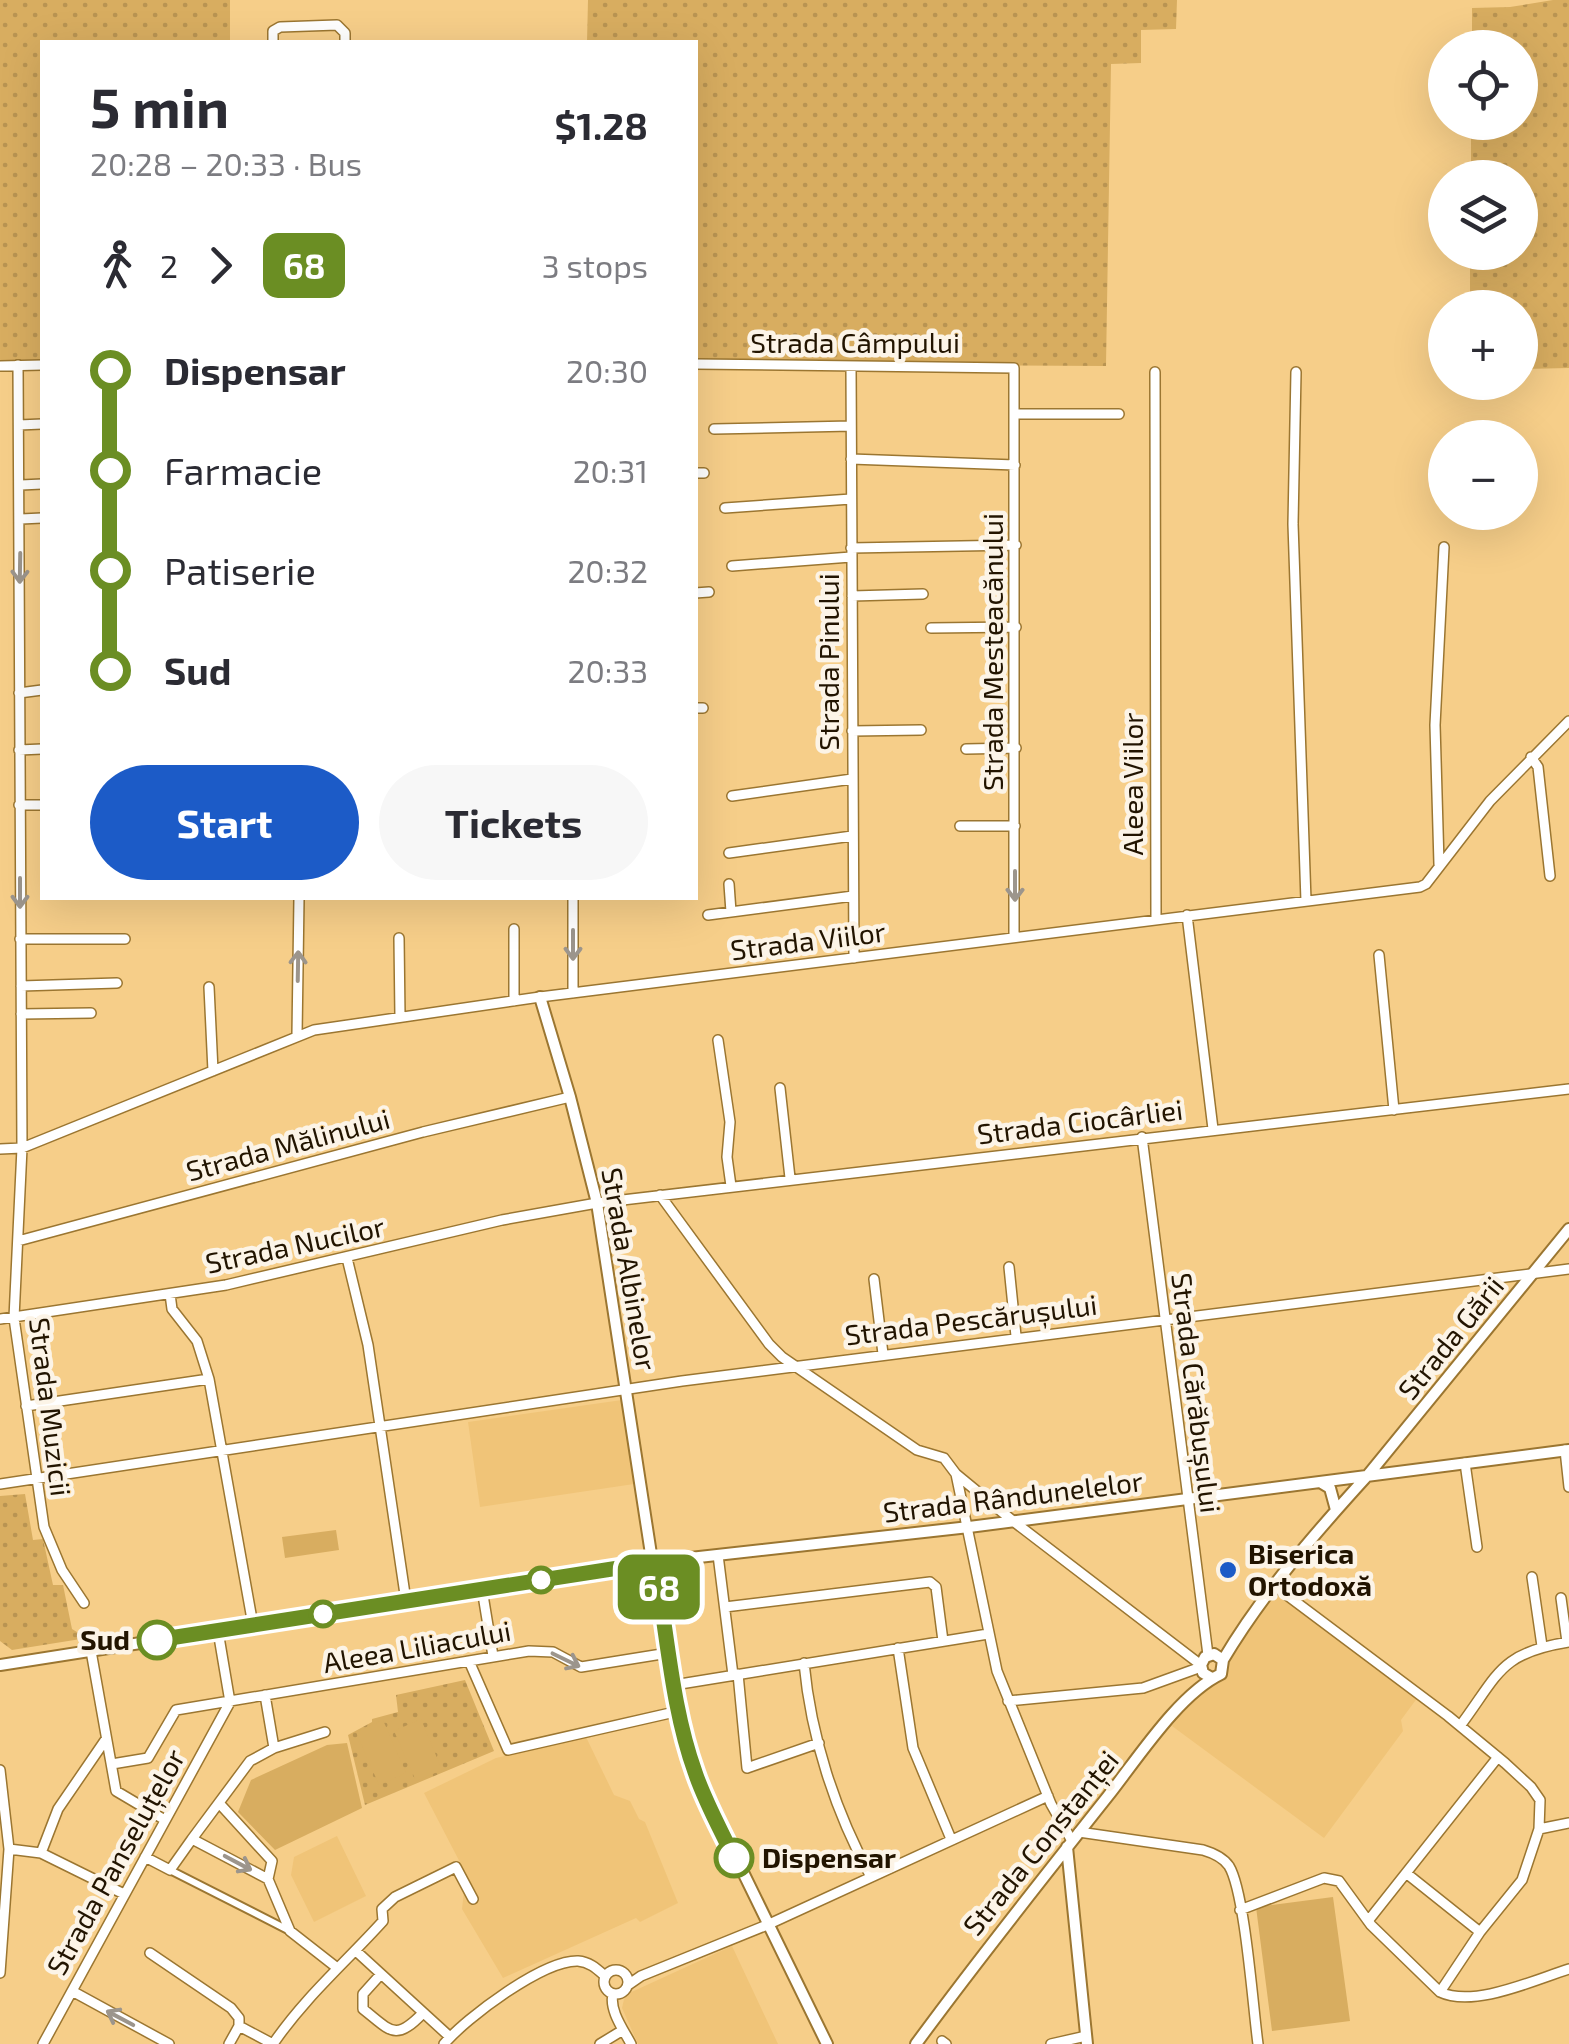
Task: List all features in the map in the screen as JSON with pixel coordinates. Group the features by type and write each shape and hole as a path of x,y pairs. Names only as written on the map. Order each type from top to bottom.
{"street":[{"path":"273,40 274,31 280,27 338,26 345,32 345,40"},
{"name":"Strada Câmpului","path":"698,364 1014,368"},
{"path":"0,366 40,365"},
{"name":"Strada Muzicii","path":"18,366 22,1148 14,1318 44,1528 62,1570 84,1603"},
{"name":"Strada Pinului","path":"851,367 854,958"},
{"name":"Strada Mesteacănului","path":"1014,368 1014,936"},
{"name":"Aleea Viilor","path":"1155,372 1156,919"},
{"path":"1296,372 1294,524 1306,900"},
{"path":"1015,414 1119,414"},
{"path":"19,424 40,424"},
{"path":"714,429 851,426"},
{"path":"851,459 1015,464"},
{"path":"21,484 40,484"},
{"path":"725,508 851,500"},
{"path":"21,520 40,518"},
{"path":"732,566 851,552 1016,545"},
{"path":"1440,866 1435,725 1444,547"},
{"path":"698,592 710,592"},
{"path":"852,596 922,594"},
{"path":"931,628 1016,627"},
{"path":"19,694 40,690"},
{"name":"Strada Viilor","path":"0,1149 22,1148 298,1035 514,1000 1420,887 1490,801 1569,721"},
{"path":"852,730 921,730"},
{"path":"966,749 1016,748"},
{"path":"19,750 40,749"},
{"path":"1531,757 1538,767 1550,876"},
{"path":"732,796 852,779"},
{"path":"19,805 40,805"},
{"path":"960,826 1015,826"},
{"path":"729,853 852,836"},
{"path":"730,884 731,912"},
{"path":"708,915 852,896"},
{"path":"298,1035 299,900"},
{"path":"573,900 573,993"},
{"path":"1187,915 1213,1129"},
{"path":"514,929 514,1000"},
{"path":"399,938 400,1017"},
{"path":"20,939 125,939"},
{"path":"1379,955 1394,1110"},
{"path":"21,986 117,983"},
{"path":"210,987 213,1071"},
{"name":"Strada Albinelor","path":"540,997 596,1203 627,1389 648,1559"},
{"path":"21,1014 92,1014"},
{"path":"718,1040 730,1122 731,1186"},
{"path":"780,1088 790,1178"},
{"name":"Strada Ciocârliei","path":"596,1203 1569,1089"},
{"name":"Strada Mălinului","path":"18,1241 422,1132 570,1097"},
{"name":"Strada Cărăbușului","path":"1142,1137 1209,1664"},
{"path":"660,1195 769,1344 917,1450 944,1458 956,1474 1012,1521 1209,1664"},
{"name":"Strada Nucilor","path":"0,1319 226,1285 502,1220 596,1203"},
{"name":"Strada Gării","path":"1368,1475 1569,1229"},
{"path":"347,1258 368,1345 406,1601"},
{"path":"1008,1267 1016,1336"},
{"name":"Strada Pescărușului","path":"0,1484 796,1365 1569,1269"},
{"path":"874,1278 883,1354"},
{"path":"170,1294 172,1309 196,1342 209,1379 253,1625"},
{"path":"26,1406 209,1379"},
{"path":"1440,1992 1480,1932 1522,1880 1538,1830 1542,1808 1538,1795 1460,1726 1276,1586 1368,1475 1567,1450 1569,1487"},
{"path":"1464,1463 1477,1546"},
{"path":"956,1474 988,1634 1008,1702 1048,1796 1072,1840 1072,1892 1087,2040 1051,2044"},
{"name":"Strada Rândunelelor","path":"663,1561 1368,1475"},
{"path":"1319,1482 1330,1488 1336,1510"},
{"path":"718,1554 747,1768 818,1740"},
{"path":"0,1665 482,1589 660,1556 663,1566 656,1572"},
{"path":"648,1559 647,1570 656,1572"},
{"path":"656,1572 678,1710 702,1789 826,2044"},
{"path":"1532,1577 1542,1646"},
{"path":"725,1607 930,1582 936,1587 944,1641"},
{"name":"Strada Constanței","path":"916,2044 985,1948 1186,1701 1209,1664 1276,1586"},
{"path":"482,1589 493,1656"},
{"path":"1460,1726 1506,1664 1527,1650 1568,1642 1560,1598"},
{"path":"218,1631 230,1702"},
{"path":"674,1685 988,1634"},
{"path":"898,1648 913,1748 951,1839"},
{"path":"91,1650 116,1791 165,1820"},
{"name":"Aleea Liliacului","path":"112,1764 148,1758 176,1710 529,1651 553,1652 581,1668 668,1653"},
{"path":"469,1661 508,1750 678,1710"},
{"path":"804,1663 818,1740 837,1809 870,1876"},
{"path":"1008,1702 1143,1688 1209,1664"},
{"path":"265,1695 274,1748"},
{"name":"Strada Panseluțelor","path":"43,2044 230,1702"},
{"path":"170,1870 250,1761 274,1748 324,1732"},
{"path":"41,1853 58,1809 107,1738"},
{"path":"1368,1921 1498,1757"},
{"path":"0,1770 8,1849 0,1973"},
{"path":"605,1976 605,1987 613,1994 621,1994 642,1976 767,1924 1048,1796"},
{"path":"219,1802 272,1862 268,1879 290,1931"},
{"path":"1538,1830 1569,1823"},
{"path":"192,1839 268,1879"},
{"path":"1072,1840 1214,1853 1230,1867 1240,1910 1258,2044"},
{"path":"8,1849 41,1853 124,1894"},
{"path":"145,1857 290,1931 336,1966"},
{"path":"239,2026 273,2044 336,1966 356,1951 383,1920 382,1910 396,1897 456,1867 473,1898"},
{"path":"1406,1873 1480,1932"},
{"path":"1041,1878 1061,1879 1072,1892"},
{"path":"1240,1910 1331,1878 1344,1884 1368,1921 1440,1992 1455,1998 1474,1997 1569,1970"},
{"path":"356,1951 447,2041 489,2003 552,1969 580,1961 605,1976"},
{"path":"150,1953 231,2008 239,2018 239,2026 229,2044"},
{"path":"605,1976 619,1970 626,1974 628,1985"},
{"path":"381,1974 363,1994 362,2009 398,2033 408,2030 423,2014"},
{"path":"72,1991 169,2044"},
{"path":"613,1994 610,2000 631,2044"},
{"path":"600,2044 623,2030"}],"shaded area":[{"path":"0,0 230,0 230,40 40,40 40,362 0,362"},
{"path":"588,0 1177,0 1176,29 1141,30 1141,63 1111,64 1106,366 698,364 698,40 587,40"},
{"path":"1569,0 1569,368 1538,369 1538,290 1470,290 1470,270 1538,270 1538,160 1471,160 1471,140 1538,140 1538,30 1472,30 1472,8"},
{"path":"622,1400 634,1484 480,1507 468,1422"},
{"path":"25,1494 33,1540 43,1539 53,1585 63,1585 72,1629 87,1638 12,1650 0,1641 0,1496"},
{"path":"336,1530 339,1550 285,1558 282,1537"},
{"path":"1273,1591 1418,1697 1401,1720 1403,1731 1324,1838 1172,1726"},
{"path":"465,1680 494,1751 365,1805 348,1735 372,1719 398,1712 396,1695"},
{"path":"421,1719 442,1770 416,1781 394,1731"},
{"path":"383,1720 406,1773 379,1785 356,1732"},
{"path":"586,1737 614,1795 630,1801 639,1819 645,1822 678,1903 503,1978 462,1909 466,1874 424,1793 496,1758"},
{"path":"347,1743 362,1808 275,1850 238,1812 251,1780 327,1745"},
{"path":"337,1836 366,1896 314,1922 291,1875 294,1857"},
{"path":"1333,1897 1350,2021 1272,2031 1256,1907"},
{"path":"732,1946 778,2044 638,2044 622,2008 625,1995"}],"bus line":[{"name":"68","path":"157,1640 644,1564 647,1570 656,1572 689,1755 734,1858"}],"place":[{"name":"Biserica Ortodoxă","path":"1228,1570"},
{"name":"Sud","path":"157,1640"},
{"name":"Dispensar","path":"734,1858"}]}
